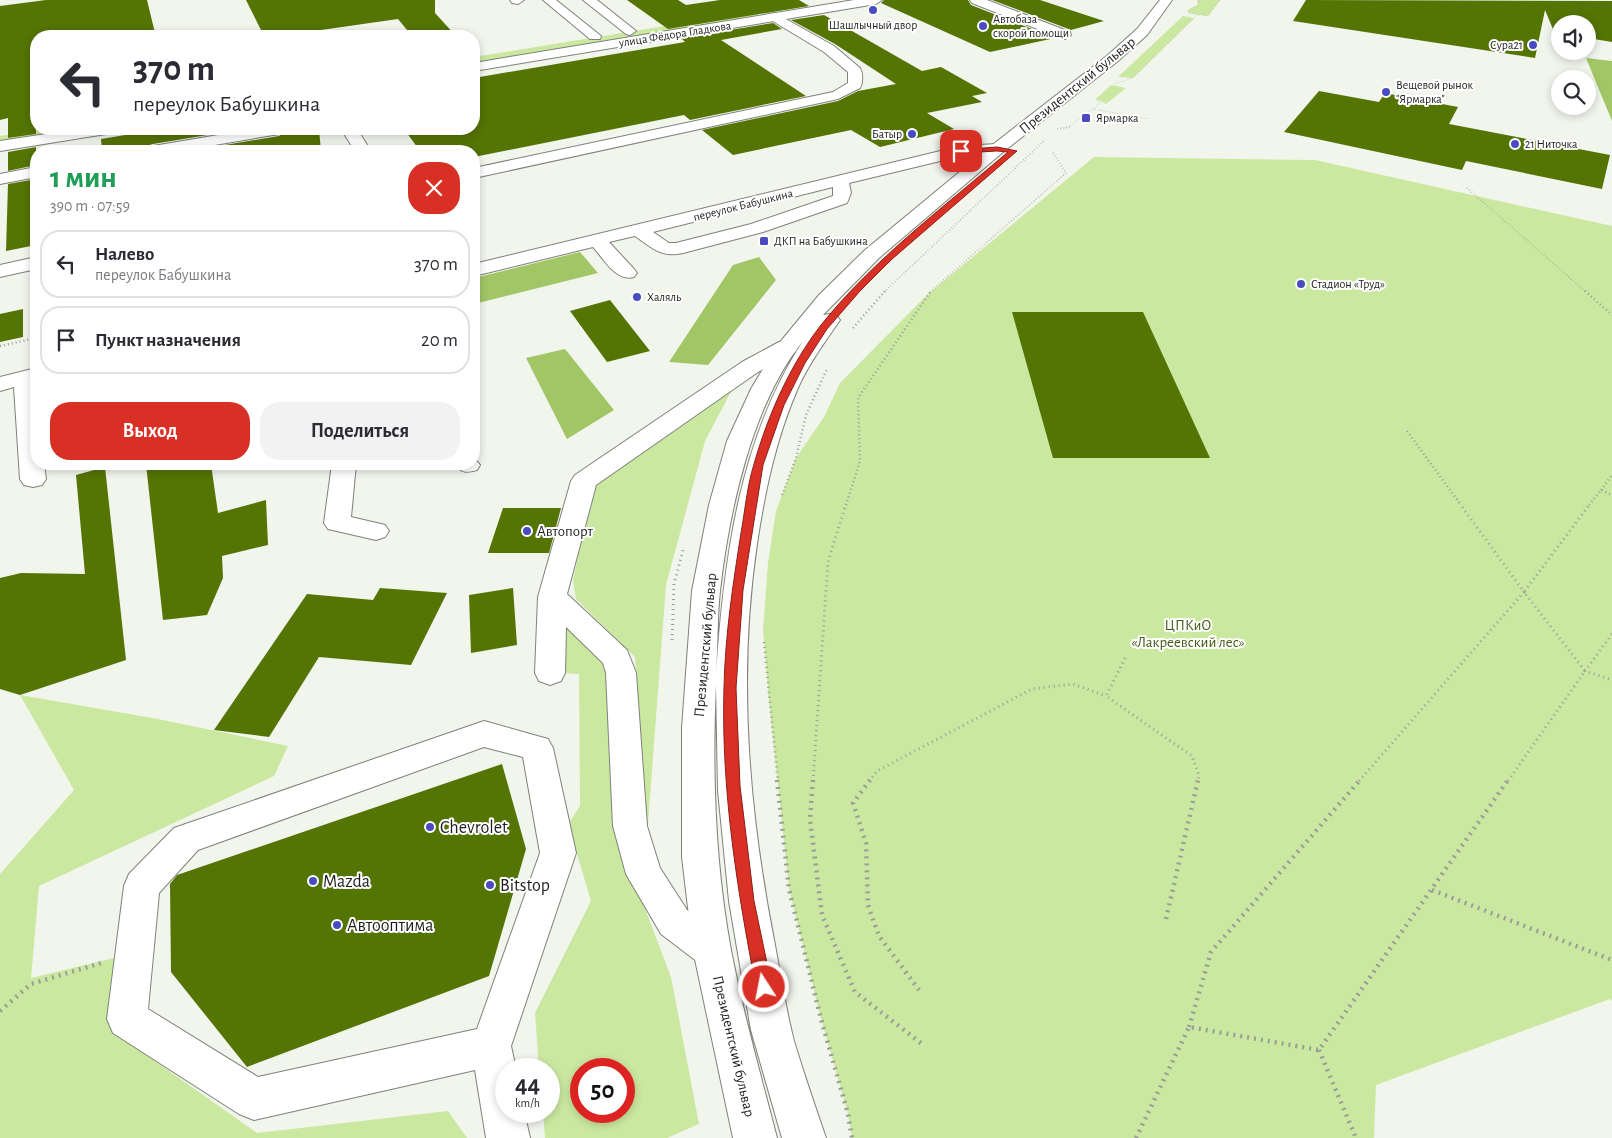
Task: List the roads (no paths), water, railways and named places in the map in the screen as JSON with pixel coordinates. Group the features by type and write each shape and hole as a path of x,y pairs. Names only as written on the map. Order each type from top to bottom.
{"main road":[{"path":"549,0 595,36"},
{"path":"589,0 639,27"},
{"path":"608,0 639,27"},
{"name":"улица Фёдора Гладкова","path":"480,55 639,27 816,0"},
{"name":"улица Фёдора Гладкова","path":"480,66 876,0"},
{"path":"976,0 1064,35"},
{"name":"Президентский бульвар","path":"804,1138 772,1030 747,901 733,786 730,688 737,590 758,465 779,405 800,363 824,327 857,289 1005,150 1142,32 1166,0"},
{"name":"Президентский бульвар","path":"752,1137 712,950 700,857 698,728 706,591 722,505 739,441 762,390 786,347 826,299 872,254 1005,150 1129,58 1164,22 1177,0"},
{"path":"480,172 838,95 855,85 855,71 829,49 761,9"},
{"path":"0,134 30,129"},
{"path":"0,146 69,135"},
{"path":"187,145 245,135"},
{"name":"переулок Бабушкина","path":"480,269 961,151 1005,150"},
{"path":"892,152 907,152 923,160"},
{"path":"857,160 856,165 867,174"},
{"path":"0,178 30,173"},
{"path":"639,230 665,249 676,249 757,228 841,199 840,181"},
{"path":"597,240 627,273"},
{"path":"0,271 30,264"},
{"path":"550,672 552,597 584,482 750,366 786,347"},
{"path":"0,384 30,377"},
{"path":"33,470 33,480"},
{"path":"343,470 337,523 376,531"},
{"path":"552,597 616,658 621,674 630,826 644,874 674,922 712,950"},
{"path":"491,1046 254,1099 127,1019 142,886 186,839 484,734 537,748 558,853 491,1046 508,1138"}],"place":[{"name":"Шашлычный двор","path":"873,10"},
{"name":"Автобаза скорой помощи","path":"983,26"},
{"name":"Сура21","path":"1533,45"},
{"name":"Вещевой рынок \"Ярмарка\"","path":"1386,92"},
{"name":"Ярмарка","path":"1086,118"},
{"name":"Батыр","path":"912,134"},
{"name":"21 Ниточка","path":"1515,144"},
{"name":"ДКП на Бабушкина","path":"764,241"},
{"name":"Стадион «Труд»","path":"1301,284"},
{"name":"Халяль","path":"637,297"},
{"name":"Автопорт","path":"527,531"},
{"name":"Chevrolet","path":"430,827"},
{"name":"Mazda","path":"313,881"},
{"name":"Bitstop","path":"490,885"},
{"name":"Автооптима","path":"337,925"}],"park label":[{"name":"ЦПКиО «Лакреевский лес»","path":"1188,634"}]}
